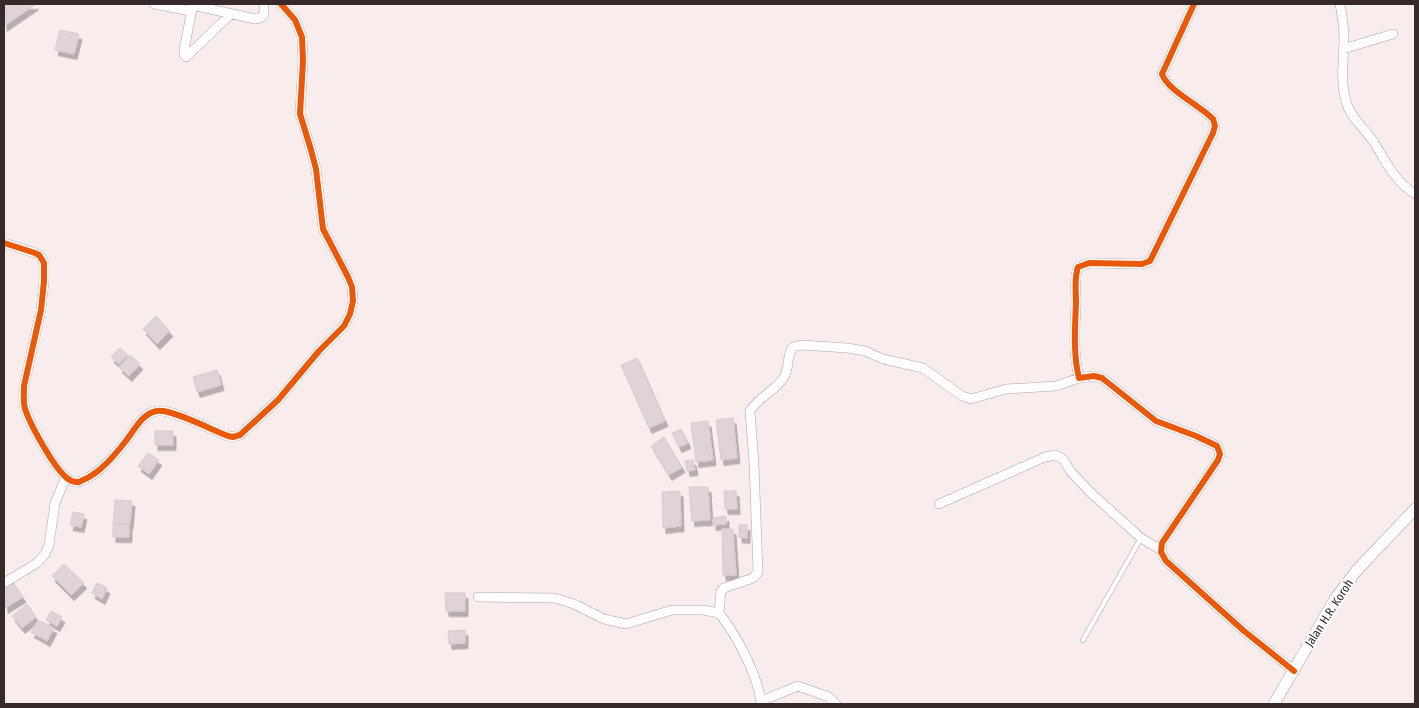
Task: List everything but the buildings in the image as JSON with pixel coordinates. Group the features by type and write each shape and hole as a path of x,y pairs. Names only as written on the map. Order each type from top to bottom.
{"main road":[{"name":"Jalan H.R. Koroh","path":"1274,704 1335,599 1357,570 1415,509"}],"street":[{"path":"154,4 192,7 255,19 260,18 264,14 264,4"},
{"path":"4,243 39,255 44,263 41,310 24,386 23,399 29,418 46,450 66,477 71,481 78,482 96,472 115,454 144,417 155,411 166,411 228,436 237,436 278,400 300,372 348,320 353,301 352,286 323,229 316,169 300,114 303,61 302,37 295,20 280,4"},
{"path":"1079,378 1075,355 1078,267 1089,263 1142,264 1150,261 1214,133 1213,119 1174,88 1165,80 1162,74 1194,4"},
{"path":"1340,4 1344,38 1343,81 1348,107 1367,131 1394,176 1404,187 1415,194"},
{"path":"192,7 184,50 186,56 232,14"},
{"path":"1343,49 1393,34"},
{"path":"836,704 829,697 798,686 761,702 760,690 752,672 719,612 721,591 724,588 753,578 758,572 750,411 754,405 782,380 793,346 801,345 865,351 883,359 923,368 968,399 1006,390 1056,386 1079,378 1094,376 1102,378 1156,420 1213,443 1219,450 1218,460 1162,543 1161,550 1166,561 1244,631 1294,671"},
{"path":"939,504 1045,457 1056,455 1063,459 1071,472 1091,493 1140,538 1161,550"},
{"path":"4,583 37,563 45,554 49,545 55,504 66,477"},
{"path":"478,597 555,598 621,624 672,610 719,612"}],"lane":[{"path":"1083,640 1140,538"}],"cycle path":[{"path":"4,243 35,253 39,255 44,263 41,310 24,386 24,403 38,437 52,460 66,477 73,482 78,482 95,473 116,453 139,423 152,412 163,411 172,413 228,436 240,435 278,400 319,351 344,326 350,314 353,301 352,287 348,277 323,229 316,169 300,114 303,61 302,37 295,20 281,4"},
{"path":"1194,4 1162,74 1165,80 1177,92 1213,119 1215,126 1213,133 1150,261 1142,264 1089,263 1078,267 1075,331 1077,369 1079,378 1094,376 1102,378 1156,421 1217,446 1220,454 1218,460 1162,543 1161,552 1166,561 1244,631 1294,671"}]}
